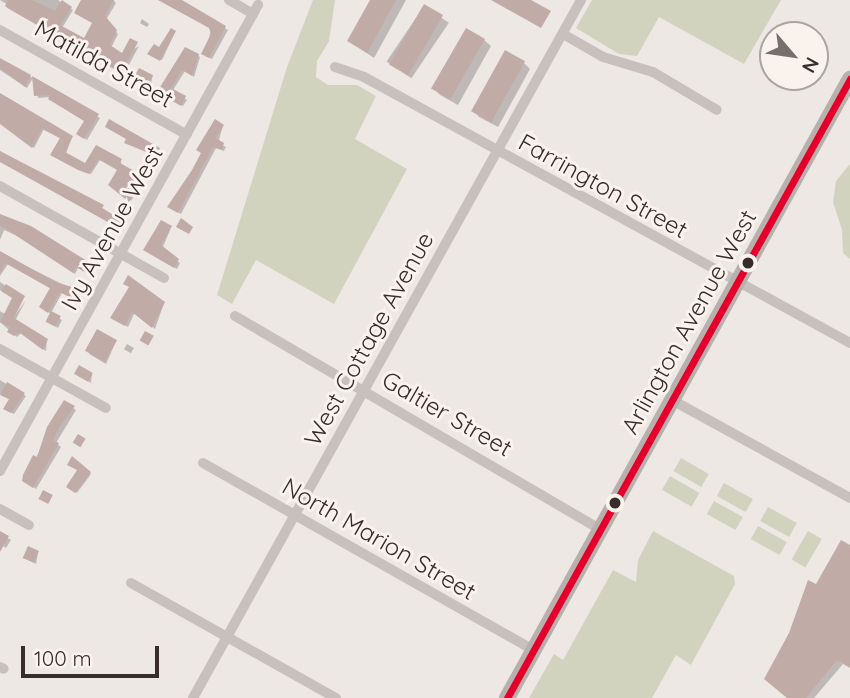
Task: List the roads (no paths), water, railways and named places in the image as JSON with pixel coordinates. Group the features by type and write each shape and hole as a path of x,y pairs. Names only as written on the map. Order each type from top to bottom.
{"street":[{"name":"Ivy Avenue West","path":"0,471 256,10 229,0"},
{"name":"West Cottage Avenue","path":"193,698 581,0"},
{"name":"Matilda Street","path":"0,30 187,135"},
{"path":"563,34 603,57 653,72 717,110"},
{"name":"Farrington Street","path":"335,67 352,70 850,343"},
{"name":"Arlington Avenue West","path":"507,698 850,79"},
{"path":"0,186 163,278"},
{"name":"Galtier Street","path":"235,316 600,529"},
{"path":"0,348 106,408"},
{"path":"672,400 850,498"},
{"name":"North Marion Street","path":"203,463 534,650"},
{"path":"0,509 29,525"},
{"path":"131,583 336,698"}]}
